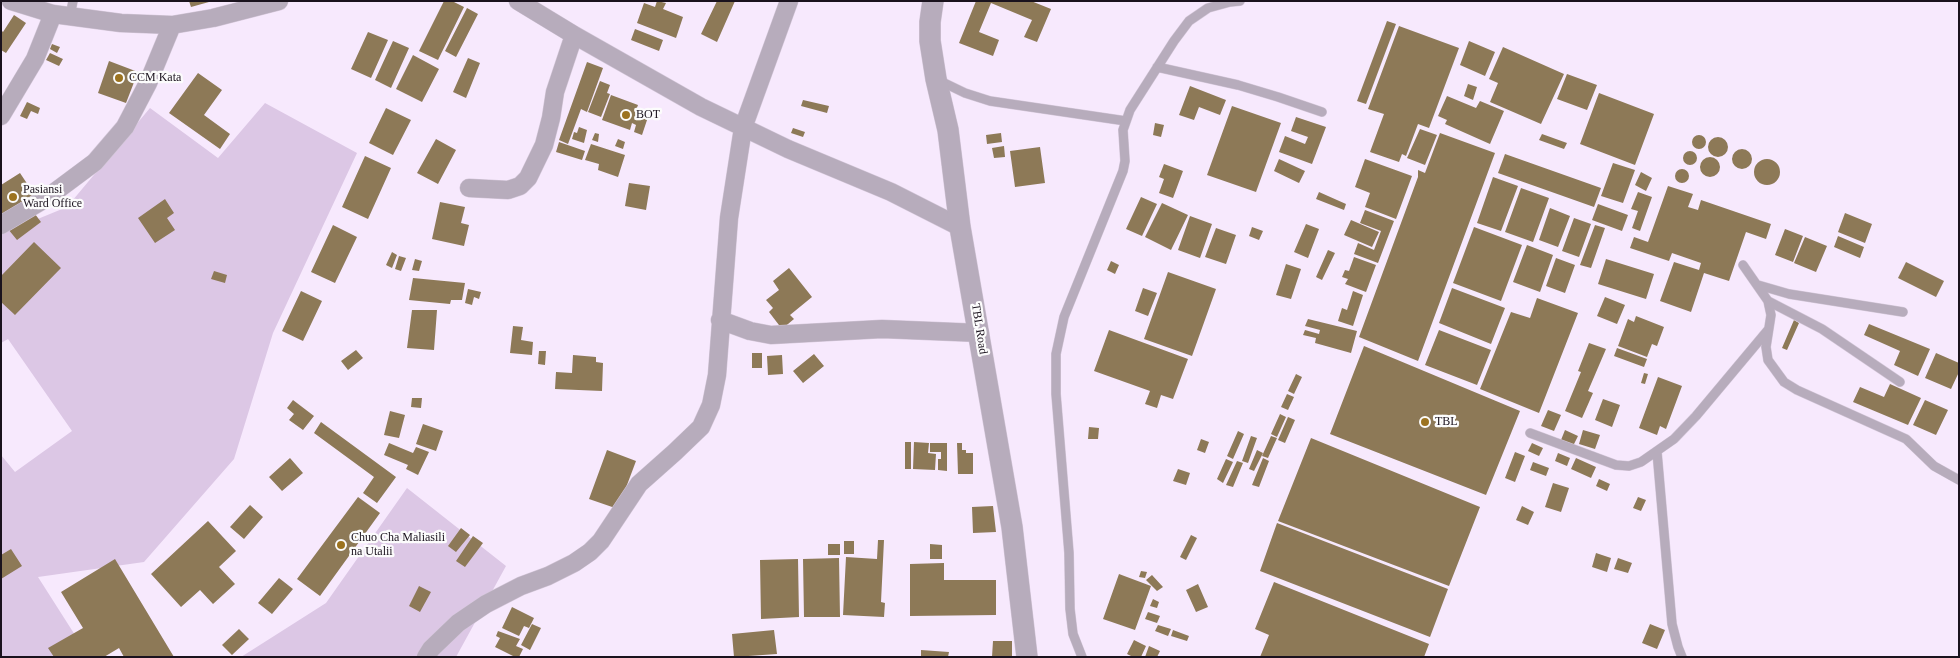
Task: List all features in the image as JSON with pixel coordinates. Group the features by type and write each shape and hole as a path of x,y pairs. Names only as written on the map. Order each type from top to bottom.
{"street":[{"path":"11,1 52,14 72,9 121,23 172,25 246,5 279,1"},
{"path":"518,1 701,107 826,166 891,192 960,227"},
{"path":"426,657 431,649 458,623 486,604 520,586 548,576 574,563 590,552 602,541 639,484 701,427 712,405 717,375 729,218 743,128 789,1"},
{"name":"TBL Road","path":"933,1 930,41 936,79 948,130 960,227 980,333 1012,527 1027,657"},
{"path":"1,116 35,59 52,14"},
{"path":"1,225 48,197 95,162 125,127 148,84 172,25"},
{"path":"469,188 508,190 520,186 528,178 544,145 555,92 574,35"},
{"path":"720,320 750,331 771,335 882,328 980,333"}],"lane":[{"path":"1082,657 1073,634 1070,609 1069,553 1056,394 1056,354 1064,317 1123,171 1125,161 1123,130 1130,110 1189,21 1208,8 1240,1"},
{"path":"1157,67 1238,85 1322,112"},
{"path":"936,79 965,93 990,100 1126,121"},
{"path":"1743,265 1768,301 1771,315 1766,348 1768,360 1784,382 1797,390 1906,439 1934,466 1959,480"},
{"path":"1758,285 1789,294 1903,312"},
{"path":"1768,301 1830,334 1900,382"},
{"path":"1530,433 1616,465 1629,466 1641,462 1674,439 1696,416 1770,328"},
{"path":"1657,452 1672,624 1682,657"}],"shaded area":[{"path":"265,103 357,153 273,333 234,459 144,562 38,577 89,657 1,657 1,455 15,472 72,431 8,339 1,343 1,234 67,207 150,108 218,158"},
{"path":"407,488 506,566 456,657 241,657 326,603"}],"building":[{"path":"189,1 209,1 209,2 191,7"},
{"path":"444,1 452,1 464,7 438,60 419,51"},
{"path":"657,1 666,3 663,9 683,17 676,38 637,23 644,3 655,7"},
{"path":"717,1 735,1 717,42 701,34"},
{"path":"976,1 1031,1 1051,9 1037,42 1024,37 1032,20 991,3 979,32 999,40 993,56 959,43"},
{"path":"467,8 478,14 456,57 445,51"},
{"path":"14,15 26,23 6,53 1,50 1,30 3,32"},
{"path":"1387,21 1396,24 1366,104 1357,101"},
{"path":"1399,26 1459,48 1429,128 1418,124 1406,156 1402,154 1399,162 1370,152 1384,114 1368,109"},
{"path":"635,29 663,40 659,51 631,40"},
{"path":"368,32 388,40 371,78 351,69"},
{"path":"393,41 409,48 391,88 375,80"},
{"path":"1469,41 1495,52 1485,76 1460,65"},
{"path":"52,44 60,47 57,53 50,49"},
{"path":"1503,47 1564,74 1541,124 1490,102 1498,83 1489,79"},
{"path":"50,53 63,59 59,66 46,60"},
{"path":"413,55 439,69 422,102 396,89"},
{"path":"468,58 480,63 466,98 453,92"},
{"path":"109,61 138,72 126,103 98,93"},
{"path":"587,62 603,68 587,112 581,109 568,144 559,140"},
{"path":"198,73 222,90 204,115 230,134 220,149 169,113"},
{"path":"1567,74 1597,85 1587,110 1557,99"},
{"path":"600,81 610,85 607,93 610,94 601,117 588,112"},
{"path":"1468,84 1477,87 1473,100 1464,96"},
{"path":"1190,86 1226,100 1220,115 1199,107 1194,120 1179,115"},
{"path":"1599,93 1654,114 1635,165 1580,144"},
{"path":"611,95 638,105 635,113 648,117 642,135 634,132 636,125 632,123 630,130 602,120"},
{"path":"1447,96 1476,108 1480,101 1504,111 1490,144 1445,124 1447,120 1438,116"},
{"path":"803,100 829,106 827,113 801,106"},
{"path":"27,102 40,108 38,114 31,111 27,119 20,116"},
{"path":"1232,106 1281,123 1256,192 1207,175"},
{"path":"386,108 411,120 393,155 369,143"},
{"path":"1296,117 1326,127 1312,164 1279,152 1285,136 1305,144 1308,137 1291,131"},
{"path":"1155,123 1164,125 1161,137 1153,135"},
{"path":"579,127 587,130 584,143 572,139 574,132 577,133"},
{"path":"793,128 805,132 803,137 791,133"},
{"path":"1420,129 1437,135 1425,165 1407,158"},
{"path":"595,133 599,134 598,142 592,140"},
{"path":"1001,133 1002,142 987,144 986,135"},
{"path":"1440,133 1495,153 1418,361 1359,337 1418,177 1418,170 1425,173"},
{"path":"1542,134 1567,143 1564,149 1539,140"},
{"path":"1699,135 1704,137 1706,142 1704,147 1699,149 1694,147 1692,142 1694,137"},
{"path":"1714,137 1722,137 1728,143 1728,151 1722,157 1714,157 1708,151 1708,143"},
{"path":"436,139 456,150 438,184 417,173"},
{"path":"618,139 625,142 623,149 615,146"},
{"path":"559,142 585,151 582,160 556,152"},
{"path":"591,144 625,155 618,177 598,170 599,164 585,160"},
{"path":"1004,146 1005,157 994,158 992,148"},
{"path":"1040,147 1045,183 1015,187 1010,151"},
{"path":"1738,149 1746,149 1752,155 1752,163 1746,169 1738,169 1732,163 1732,155"},
{"path":"1690,151 1695,153 1697,158 1695,163 1690,165 1685,163 1683,158 1685,153"},
{"path":"1505,154 1601,188 1594,207 1498,173"},
{"path":"365,156 391,168 368,219 342,207"},
{"path":"1706,157 1714,157 1720,163 1720,171 1714,177 1706,177 1700,171 1700,163"},
{"path":"1279,159 1305,171 1299,183 1274,171"},
{"path":"1365,159 1412,176 1396,219 1365,207 1370,193 1355,187"},
{"path":"1767,159 1776,163 1780,172 1776,181 1767,185 1758,181 1754,172 1758,163"},
{"path":"1613,163 1635,170 1623,203 1601,196"},
{"path":"1164,164 1183,171 1173,198 1159,193 1164,179 1159,177"},
{"path":"1682,169 1687,171 1689,176 1687,181 1682,183 1677,181 1675,176 1677,171"},
{"path":"1641,172 1652,178 1646,191 1635,185"},
{"name":"Pasiansi Ward Office","path":"20,173 34,194 1,216 1,185"},
{"path":"1493,177 1518,186 1501,231 1477,223"},
{"path":"629,183 650,186 646,210 625,206"},
{"path":"1668,186 1693,194 1688,207 1698,210 1701,200 1771,224 1766,239 1746,232 1729,281 1704,273 1691,312 1660,301 1674,262 1699,270 1701,263 1672,253 1669,261 1630,248 1634,237 1648,242"},
{"path":"1521,188 1549,198 1533,242 1505,232"},
{"path":"1319,192 1346,204 1344,210 1316,199"},
{"path":"1638,192 1652,197 1640,231 1632,228 1638,211 1631,209"},
{"path":"1141,197 1157,204 1142,236 1126,229"},
{"path":"165,199 174,213 167,218 175,230 155,243 138,218"},
{"path":"440,202 465,207 461,223 469,225 464,246 432,239"},
{"path":"1162,203 1188,215 1171,250 1145,237"},
{"path":"1598,204 1628,215 1622,231 1592,220"},
{"path":"1550,208 1570,216 1558,247 1539,240"},
{"path":"32,210 41,222 17,240 8,229"},
{"path":"1365,210 1394,221 1378,263 1354,254 1358,243 1374,250 1381,231 1360,223"},
{"path":"1845,213 1872,224 1865,243 1838,232"},
{"path":"1190,216 1212,224 1200,258 1178,250"},
{"path":"1574,218 1591,224 1579,257 1562,251"},
{"path":"1351,220 1379,232 1372,247 1344,235"},
{"path":"1306,224 1319,229 1308,258 1294,252"},
{"path":"333,225 357,237 335,283 311,272"},
{"path":"1595,225 1605,228 1591,268 1580,265"},
{"path":"1252,227 1263,231 1259,240 1249,236"},
{"path":"1474,227 1522,245 1501,301 1453,283"},
{"path":"1216,228 1236,235 1226,264 1205,257"},
{"path":"1785,229 1803,236 1793,262 1775,255"},
{"path":"1838,236 1864,247 1860,258 1834,247"},
{"path":"1805,237 1827,246 1816,272 1794,263"},
{"path":"34,242 61,268 15,315 1,302 1,276"},
{"path":"1527,245 1553,255 1540,292 1513,282"},
{"path":"1328,250 1335,253 1322,280 1316,277"},
{"path":"392,252 397,255 392,268 386,265"},
{"path":"399,256 406,258 401,271 395,269"},
{"path":"1354,257 1376,265 1366,292 1345,284 1348,279 1342,277 1345,270 1349,271"},
{"path":"1556,258 1575,265 1565,293 1546,286"},
{"path":"415,259 422,261 419,271 412,270"},
{"path":"1606,259 1654,274 1646,299 1598,284"},
{"path":"1111,261 1119,265 1115,274 1107,270"},
{"path":"1906,262 1944,281 1936,297 1898,278"},
{"path":"1286,264 1301,269 1291,299 1276,295"},
{"path":"789,268 812,297 790,315 794,319 782,329 769,312 773,308 766,300 779,290 773,281"},
{"path":"214,271 227,275 225,283 211,279"},
{"path":"1168,272 1216,289 1192,356 1144,339"},
{"path":"413,278 465,283 462,300 451,300 450,304 409,300"},
{"path":"1143,288 1157,293 1148,316 1135,311"},
{"path":"1452,288 1505,308 1491,344 1439,323"},
{"path":"468,289 481,292 479,299 474,297 472,305 465,303"},
{"path":"301,291 322,301 303,341 282,331"},
{"path":"1353,291 1363,295 1353,326 1338,321 1342,308 1347,310"},
{"path":"1605,297 1625,305 1617,324 1597,316"},
{"path":"1537,298 1578,313 1539,413 1480,389 1511,312 1530,318"},
{"path":"412,310 437,310 434,350 407,348"},
{"path":"1636,316 1664,327 1657,346 1652,344 1647,357 1618,346 1628,319 1634,322"},
{"path":"1308,319 1357,331 1351,353 1315,343 1316,338 1303,335 1305,330 1319,334 1320,330 1305,326"},
{"path":"1794,320 1799,323 1787,350 1782,348"},
{"path":"1869,324 1930,349 1918,376 1894,365 1900,351 1864,335"},
{"path":"513,326 523,327 521,340 533,342 532,355 510,353"},
{"path":"1109,330 1188,359 1173,399 1161,395 1157,408 1145,404 1150,391 1094,371"},
{"path":"1439,330 1491,350 1477,385 1425,365"},
{"path":"1589,343 1606,349 1588,391 1593,393 1582,418 1565,411 1581,372 1578,371"},
{"name":"TBL","path":"1364,346 1520,411 1486,495 1330,434"},
{"path":"1617,348 1647,359 1644,367 1614,356"},
{"path":"356,350 363,358 348,370 341,361"},
{"path":"539,351 546,351 545,365 538,364"},
{"path":"752,353 762,353 762,368 752,368"},
{"path":"1936,353 1959,363 1959,372 1951,389 1925,378"},
{"path":"814,354 824,366 803,383 793,371"},
{"path":"573,355 596,357 596,362 603,363 602,391 555,389 556,372 572,373"},
{"path":"782,355 783,374 768,375 767,356"},
{"path":"1644,373 1648,374 1645,384 1641,383"},
{"path":"1296,374 1302,377 1294,394 1288,391"},
{"path":"1658,377 1682,386 1666,429 1660,426 1657,435 1639,428"},
{"path":"1890,384 1921,398 1908,425 1853,402 1860,387 1884,397"},
{"path":"1287,394 1294,397 1288,410 1281,407"},
{"path":"412,398 422,398 421,408 411,407"},
{"path":"1603,399 1620,405 1612,427 1595,420"},
{"path":"293,400 314,416 303,430 289,420 294,414 287,408"},
{"path":"1925,400 1948,410 1936,435 1913,425"},
{"path":"1548,410 1561,415 1554,431 1541,426"},
{"path":"390,411 405,415 399,438 384,435"},
{"path":"1280,414 1286,417 1277,437 1271,434"},
{"path":"1288,417 1295,420 1285,443 1278,440"},
{"path":"321,422 396,477 377,503 363,493 374,477 314,433"},
{"path":"423,424 443,431 436,451 416,444"},
{"path":"1089,427 1099,428 1098,439 1088,439"},
{"path":"1565,430 1578,436 1573,446 1561,440"},
{"path":"1583,430 1600,435 1595,449 1579,444"},
{"path":"1238,431 1244,434 1233,459 1227,456"},
{"path":"1251,436 1257,438 1248,463 1242,461"},
{"path":"1271,436 1277,438 1268,458 1262,456"},
{"path":"1311,438 1480,507 1449,586 1278,521"},
{"path":"1201,439 1209,442 1205,453 1197,450"},
{"path":"905,442 911,442 911,469 905,469"},
{"path":"914,442 929,443 928,453 936,454 935,470 913,469"},
{"path":"389,443 413,453 416,447 429,452 418,475 406,469 408,465 384,455"},
{"path":"930,443 947,443 947,471 938,470 938,459 941,459 941,452 930,452"},
{"path":"957,443 962,443 962,450 966,450 966,453 973,453 973,474 958,474"},
{"path":"1532,443 1543,448 1539,456 1528,451"},
{"path":"607,450 636,461 618,509 589,499"},
{"path":"1257,450 1263,453 1254,471 1249,469"},
{"path":"1515,452 1525,456 1515,482 1505,478"},
{"path":"1558,453 1570,458 1567,466 1555,461"},
{"path":"290,458 303,473 282,491 269,477"},
{"path":"1263,458 1269,461 1259,487 1252,485"},
{"path":"1576,458 1596,467 1591,478 1571,469"},
{"path":"1226,459 1233,462 1223,483 1217,479"},
{"path":"1237,461 1243,463 1233,487 1226,485"},
{"path":"1533,462 1549,468 1546,476 1530,470"},
{"path":"1178,469 1190,473 1186,485 1173,481"},
{"path":"1599,479 1610,484 1607,491 1596,486"},
{"path":"1553,483 1569,488 1561,512 1545,507"},
{"path":"358,497 380,513 320,596 297,579"},
{"path":"1638,497 1646,500 1641,511 1633,508"},
{"path":"250,505 263,517 244,539 230,527"},
{"path":"993,506 996,532 973,533 972,507"},
{"path":"1522,506 1534,512 1528,525 1516,520"},
{"path":"208,521 236,551 219,567 235,584 213,604 200,590 181,607 151,574"},
{"path":"1277,523 1448,589 1430,637 1260,571"},
{"path":"461,528 470,535 456,552 448,546"},
{"path":"1191,535 1197,538 1186,560 1180,557"},
{"path":"473,536 483,543 465,567 456,561"},
{"path":"878,540 884,540 881,602 885,603 884,617 843,615 846,557 877,559"},
{"path":"844,541 854,541 854,554 844,554"},
{"path":"828,544 840,544 840,555 828,555"},
{"path":"930,544 942,545 942,559 930,559"},
{"path":"11,549 22,566 1,579 1,555"},
{"path":"1596,553 1611,558 1607,572 1592,567"},
{"path":"839,558 840,617 804,617 803,559"},
{"path":"1618,558 1632,563 1628,573 1614,569"},
{"path":"115,559 174,657 124,657 119,648 104,657 54,657 48,648 83,628 61,592"},
{"path":"798,559 799,617 761,619 760,560"},
{"path":"944,563 944,580 996,580 996,615 910,616 910,564"},
{"path":"1141,571 1147,572 1145,578 1139,577"},
{"path":"1119,574 1151,586 1135,630 1103,619"},
{"path":"1152,575 1163,587 1157,591 1146,580"},
{"path":"279,578 293,589 272,614 258,603"},
{"path":"1274,582 1429,644 1424,657 1260,657 1269,635 1255,629"},
{"path":"1198,584 1208,607 1196,612 1186,590"},
{"path":"419,586 431,592 420,612 409,606"},
{"path":"1153,599 1159,602 1157,608 1150,606"},
{"path":"512,607 534,618 529,628 524,626 519,636 502,628"},
{"path":"1148,612 1160,616 1157,623 1145,619"},
{"path":"532,624 541,628 530,650 521,645"},
{"path":"1650,624 1665,630 1657,649 1642,643"},
{"path":"1158,625 1171,629 1168,636 1155,631"},
{"path":"239,629 249,639 232,655 222,645"},
{"path":"774,630 777,654 734,657 732,634"},
{"path":"1173,630 1189,636 1187,641 1171,636"},
{"path":"498,631 520,639 516,646 523,649 519,657 515,657 495,647 500,638 496,636"},
{"path":"1134,640 1146,646 1141,657 1133,657 1127,654"},
{"path":"993,641 1012,641 1012,657 992,657"},
{"path":"1149,646 1160,651 1157,657 1145,657"},
{"path":"921,650 949,652 948,657 921,657"}],"place":[{"name":"CCM Kata","path":"119,78"},
{"name":"BOT","path":"626,115"},
{"name":"Pasiansi Ward Office","path":"13,197"},
{"name":"TBL","path":"1425,422"},
{"name":"Chuo Cha Maliasili na Utalii","path":"341,545"}]}
